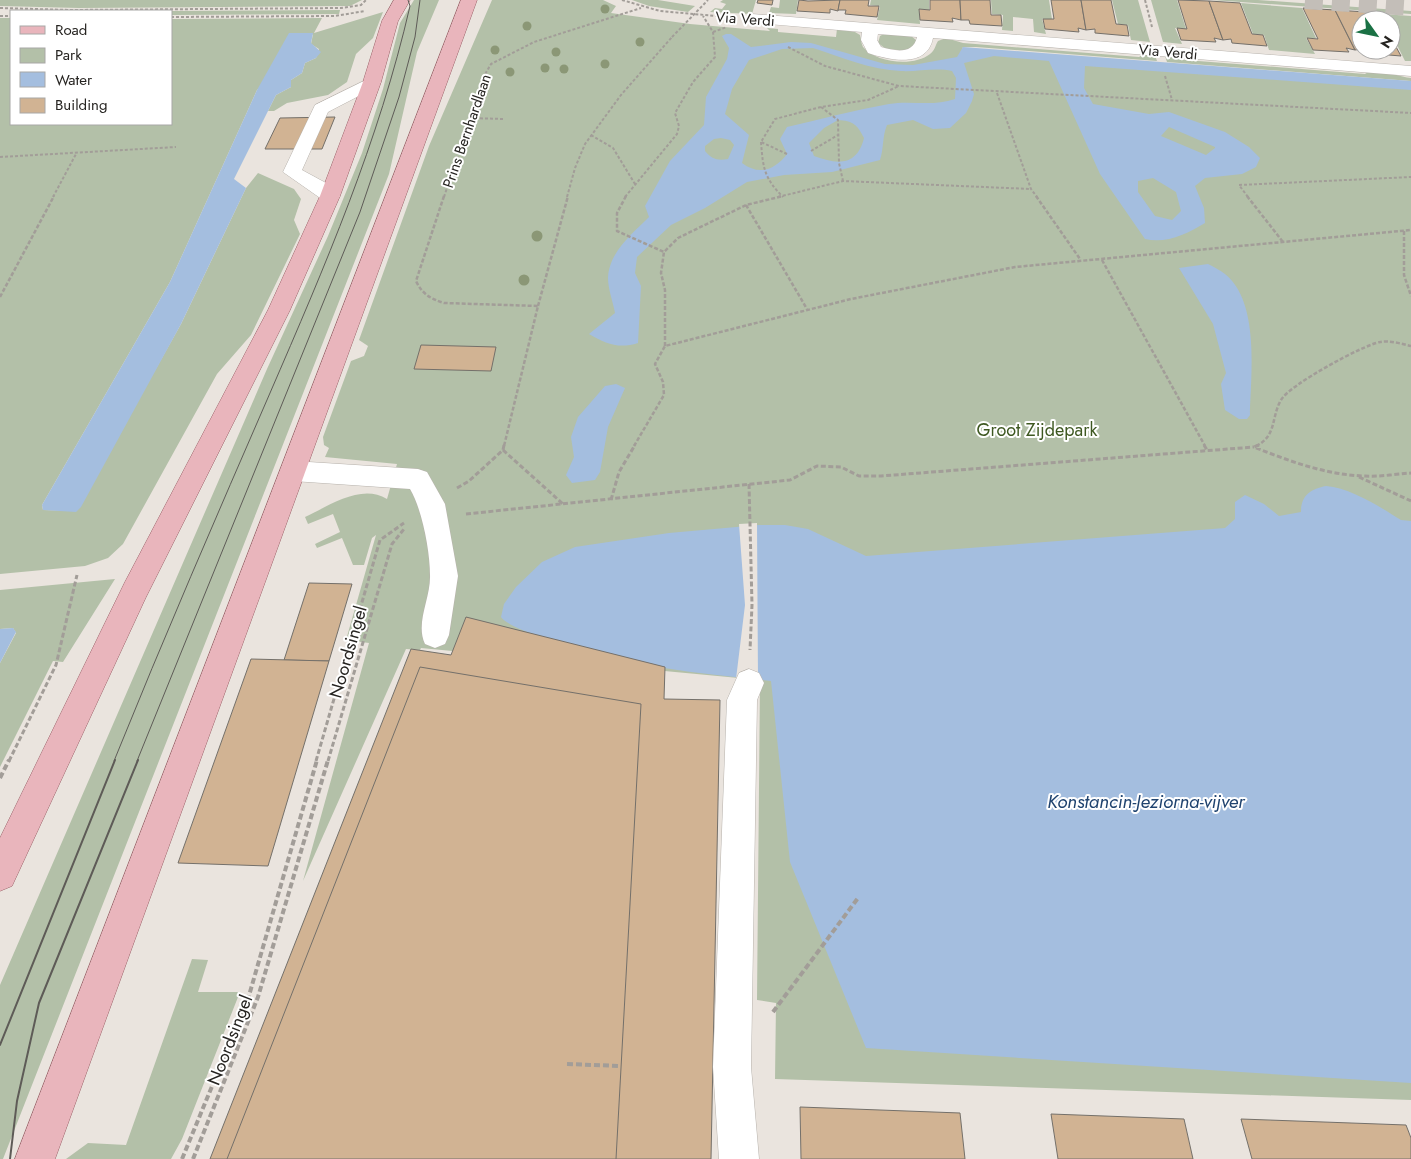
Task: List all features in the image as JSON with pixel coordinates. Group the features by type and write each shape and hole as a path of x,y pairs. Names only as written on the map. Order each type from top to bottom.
{"main road":[{"path":"0,874 135,591 280,310 330,196 372,82 390,21 402,0"},
{"path":"36,1159 470,0"}],"street":[{"name":"Via Verdi","path":"752,19 1411,71"},
{"path":"871,28 869,40 874,50 888,55 908,55 919,52 923,48 926,33"},
{"path":"330,196 319,187 292,172 321,109 372,82"},
{"path":"293,471 418,479 432,504 444,576 435,635"},
{"path":"739,1159 732,1067 742,700 749,683"}],"path":[{"path":"0,8 71,10 341,8 361,5 366,0"},
{"name":"Via Verdi","path":"622,0 641,8 703,16 752,19"},
{"path":"563,505 503,450 574,168 591,135 621,95 672,36 708,0"},
{"path":"1145,0 1152,28"},
{"path":"172,17 335,16 362,12 371,8"},
{"name":"Prins Bernhardlaan","path":"538,306 444,302 424,294 416,281 484,76 491,64 534,42 641,8"},
{"path":"664,252 617,231 617,213 635,184 677,134 679,126 675,113 684,103 686,92 715,57 713,32 703,16"},
{"path":"1164,72 1172,100"},
{"path":"783,197 766,180 763,171 761,142 775,119 820,107 868,100 899,86"},
{"path":"949,90 1411,113"},
{"path":"996,93 1031,189 1080,259"},
{"path":"820,107 836,117 839,163 843,181"},
{"path":"470,118 504,119"},
{"path":"591,135 613,148 635,184"},
{"path":"811,150 838,135"},
{"path":"761,142 787,154"},
{"path":"0,157 176,147"},
{"path":"0,297 76,153"},
{"path":"1283,242 1239,185 1411,177"},
{"path":"611,500 620,472 664,395 663,382 655,364 665,346 666,290 661,273 664,252 678,238 746,206 783,197 801,190 843,181 1031,189"},
{"path":"746,206 807,309"},
{"path":"1404,230 1404,275 1411,296"},
{"path":"665,346 807,309 1006,268 1080,259 1102,260 1411,230"},
{"path":"1102,260 1207,450"},
{"path":"193,1159 258,997 392,544 432,504 461,514 563,505 790,480 817,466 841,467 859,476 881,476 1090,462 1254,447 1264,442 1273,429 1281,399 1316,374 1353,352 1382,340 1411,346"},
{"path":"1254,447 1290,462 1318,470 1359,476 1411,473"},
{"name":"Noordsingel","path":"182,1159 248,999 380,540 469,481 503,450"},
{"path":"1359,476 1411,501"},
{"path":"749,484 748,509 752,605 749,683"},
{"path":"0,778 56,665 77,575"},
{"path":"772,1014 858,898"},
{"path":"568,1064 621,1066"}],"green space":[{"path":"0,0 362,0 350,6 79,8 0,6"},
{"path":"414,0 439,0 417,52 389,174 3,1159 0,1159 0,985 267,369 328,236 362,153 383,89 400,23"},
{"name":"Groot Zijdepark","path":"492,0 603,0 616,6 611,13 690,24 770,31 767,28 778,29 778,32 836,37 837,29 855,32 860,35 863,47 877,57 905,62 923,58 932,52 938,41 946,38 963,43 1139,57 1144,54 1155,55 1157,61 976,47 963,47 962,50 1411,85 1411,1100 775,1079 776,1003 757,1000 760,680 421,648 420,650 406,649 303,881 369,643 346,640 376,535 372,538 364,565 353,565 342,538 317,548 315,544 340,532 333,514 308,524 305,517 335,502 356,495 377,495 387,499 397,464 325,457 329,448 324,445 323,437 351,361 364,356 368,346 359,340 429,146"},
{"path":"632,0 658,0 695,6 688,12 649,6"},
{"path":"723,0 756,0 752,14 710,12 715,8 722,9 726,4 720,2"},
{"path":"780,0 798,0 796,14 769,13 771,7 779,8"},
{"path":"871,0 929,0 929,10 919,9 920,24 877,20 880,6 870,5"},
{"path":"991,0 1049,0 1052,19 1042,19 1046,34 1034,32 1033,19 1013,17 1013,31 1002,30 1003,15 992,14"},
{"path":"1112,0 1138,0 1150,42 1131,40 1128,25 1118,24"},
{"path":"1151,0 1177,0 1186,29 1175,28 1182,44 1163,42"},
{"path":"1213,0 1258,0 1397,10 1354,10"},
{"path":"1241,3 1302,8 1316,38 1306,38 1315,54 1269,50 1264,35 1253,34"},
{"path":"340,10 339,14 172,15 172,11"},
{"path":"1401,10 1411,11 1411,14 1401,13"},
{"path":"383,12 373,38 356,54 347,82 328,95 287,103 274,111 268,111 276,95 291,87 291,80 302,73 305,63 316,58 319,49 311,44 313,34 257,90 170,282 42,505 43,510 76,511 181,324 246,188 258,173 294,189 301,199 294,220 300,234 251,335 217,374 123,544 108,558 85,566 0,574 0,18 10,18 10,125 172,125 172,19 322,18 314,33"},
{"path":"1401,15 1411,16 1411,61 1405,61 1401,53"},
{"path":"886,33 910,35 917,41 909,51 886,49 878,43 880,36"},
{"path":"1165,56 1185,60 1365,74 1381,71 1411,78 1411,81 1167,62"},
{"path":"115,579 63,662 53,661 0,767 0,663 16,633 13,628 0,629 0,590"},
{"path":"192,959 208,960 198,992 240,992 182,1139 171,1159 66,1159 88,1143 126,1145"}],"water":[{"path":"289,33 313,33 311,43 321,52 316,58 305,63 302,73 291,80 291,87 276,95 234,179 246,188 181,324 81,507 76,512 43,510 42,505 170,282 257,90"},
{"path":"731,34 751,47 791,42 811,43 885,64 913,65 957,57 963,47 1411,81 1411,90 1085,66 1084,88 1093,104 1149,114 1169,112 1225,132 1249,147 1260,158 1256,167 1242,174 1205,178 1195,186 1204,208 1205,223 1176,237 1153,240 1145,239 1100,174 1049,61 994,56 964,63 974,94 966,113 950,128 933,129 913,120 887,125 880,160 832,172 784,175 747,182 705,208 671,225 637,257 635,273 641,286 638,343 625,346 607,343 589,334 615,313 608,278 612,260 622,244 649,217 645,206 670,161 704,125 706,97 727,59 729,48 722,36","holes":["813,48 856,63 890,70 940,69 952,71 956,78 955,99 938,103 889,104 787,127 780,139 787,154 782,160 766,169 761,170 748,167 742,163 749,135 725,114 732,89 749,60 782,49","838,120 854,124 864,138 857,154 845,161 839,162 814,156 809,143 824,128","1169,127 1215,148 1206,155 1161,136","721,138 730,140 734,145 728,159 721,160 710,156 705,151 705,146 714,139","1153,178 1176,192 1181,211 1172,220 1155,216 1138,192 1138,181"]},
{"path":"1208,264 1225,274 1236,286 1244,302 1249,320 1252,360 1250,415 1247,419 1239,419 1225,410 1221,384 1226,373 1213,324 1179,268"},
{"path":"616,384 625,388 608,427 600,472 595,480 572,483 566,475 574,457 571,437 578,417 605,386"},
{"name":"Konstancin-Jeziorna-vijver","path":"1326,486 1355,494 1401,520 1411,521 1411,1083 866,1048 790,862 771,681 664,668 604,655 528,632 501,617 504,604 516,587 542,562 575,547 669,533 759,525 785,525 808,529 866,556 1225,528 1235,519 1235,502 1245,495 1264,504 1279,516 1301,512 1301,506 1305,497 1311,491"},
{"path":"13,628 16,632 0,663 0,629"}],"pier":[{"path":"757,523 758,682 736,679 745,605 739,524"}],"building":[{"path":"758,0 773,0 772,5 757,3"},
{"path":"799,0 840,0 838,11 830,9 830,13 797,11"},
{"path":"840,0 869,0 868,6 879,6 877,17 845,14 846,10 838,10"},
{"path":"930,0 960,0 961,20 952,18 953,22 920,20 919,9 930,10"},
{"path":"960,0 990,0 991,15 1001,15 1002,26 970,24 969,20 961,20"},
{"path":"1051,0 1081,0 1086,30 1078,28 1079,32 1045,29 1043,19 1054,19"},
{"path":"1081,0 1111,0 1116,24 1127,25 1129,36 1095,33 1095,29 1086,30"},
{"path":"1178,0 1209,1 1223,40 1214,38 1216,42 1181,40 1177,28 1187,29"},
{"path":"1209,1 1240,3 1252,34 1263,35 1267,46 1232,43 1231,39 1223,40"},
{"path":"1303,8 1335,10 1351,42 1351,49 1346,48 1349,52 1313,50 1307,38 1318,39"},
{"path":"1335,10 1351,11 1351,42"},
{"path":"335,117 322,149 265,149 280,118"},
{"path":"421,345 496,347 491,371 414,369"},
{"path":"309,583 352,584 329,661 284,660"},
{"path":"466,617 665,667 664,699 720,700 711,1159 210,1159 411,649 451,655"},
{"path":"251,659 329,661 268,866 178,863"},
{"path":"420,667 641,704 616,1159 227,1159"},
{"path":"800,1107 960,1113 965,1159 801,1159"},
{"path":"1051,1114 1184,1119 1193,1159 1058,1159"},
{"path":"1241,1119 1406,1125 1411,1138 1411,1159 1252,1159"}],"tunnel":[{"path":"1305,0 1411,7"}],"tram line":[{"path":"114,761 191,576 311,298 349,202 383,106 410,6 408,0"},
{"path":"137,761 360,212 399,97 415,37 420,0"},
{"path":"0,1045 115,760"},
{"path":"10,1159 17,1101 39,1003 138,760"}]}
